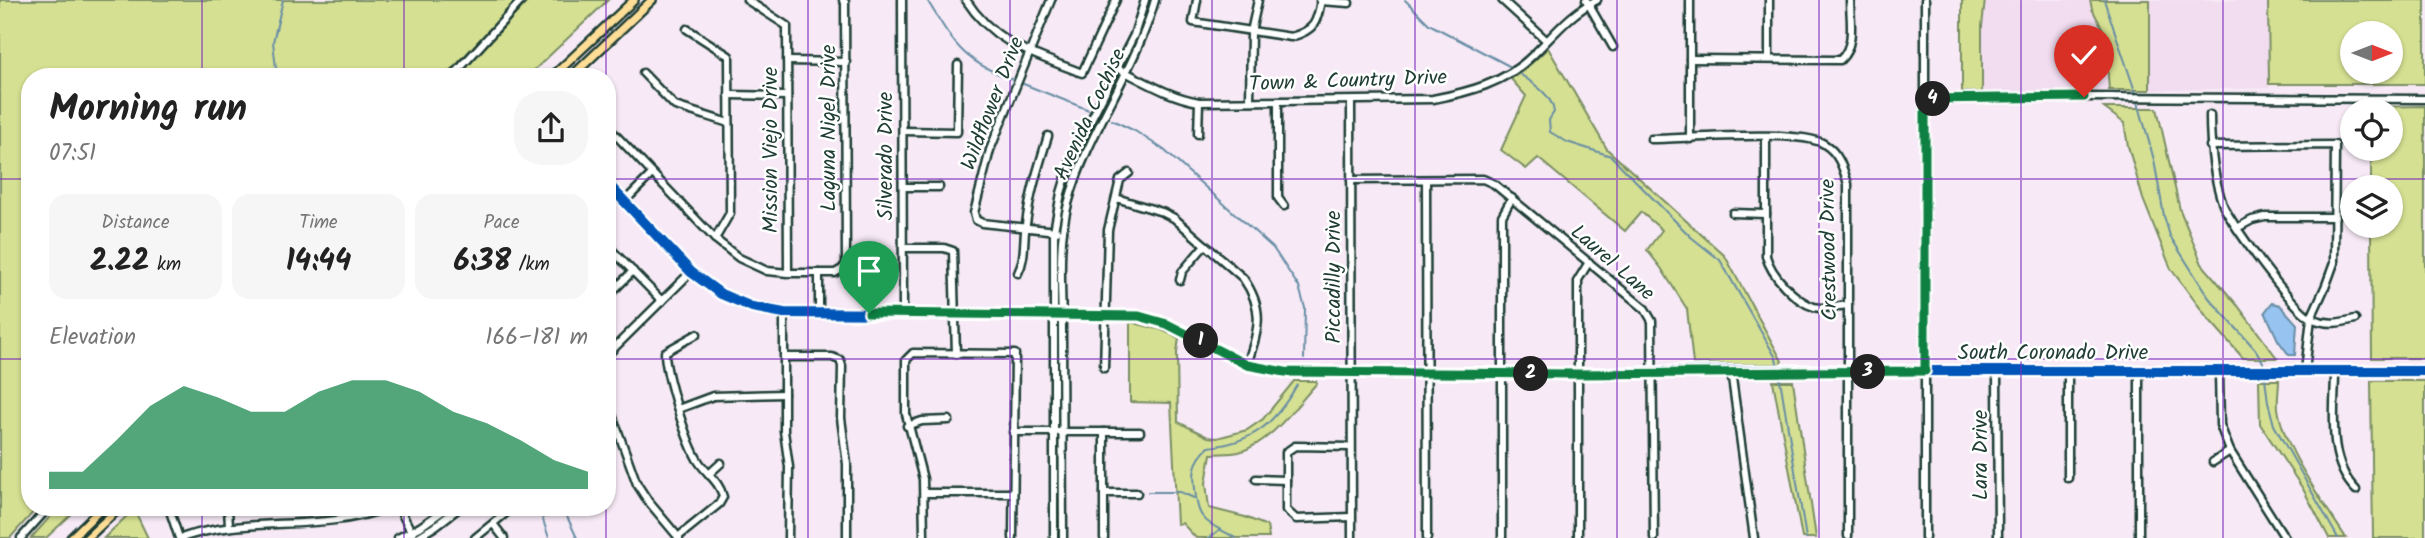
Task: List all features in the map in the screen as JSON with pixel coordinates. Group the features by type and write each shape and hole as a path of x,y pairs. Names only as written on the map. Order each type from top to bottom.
{"main road":[{"path":"562,68 634,0"},
{"path":"580,68 652,0"},
{"path":"71,538 94,516"},
{"path":"87,538 110,516"}],"street":[{"path":"460,68 523,0"},
{"name":"Mission Viejo Drive","path":"747,0 787,26 788,273"},
{"name":"Silverado Drive","path":"902,0 903,313"},
{"path":"966,0 976,16 990,30 1029,52 1082,73 1115,0"},
{"name":"Wildflower Drive","path":"1025,227 982,223 976,220 974,213 989,150 1051,0"},
{"name":"Avenida Cochise","path":"1063,538 1063,432 1054,231 1061,193 1072,157 1134,35 1144,0"},
{"name":"Avenida Cochise","path":"1054,538 1058,315 1067,207 1079,169 1149,22 1155,0"},
{"path":"1197,0 1193,22 1291,37 1306,33 1317,19 1321,0 1349,3"},
{"path":"1250,101 1251,32 1258,0"},
{"path":"1502,0 1546,40"},
{"name":"Town & Country Drive","path":"1117,68 1167,94 1199,102 1433,99 1467,93 1505,76 1530,58 1587,2 1597,0"},
{"path":"1690,0 1690,139"},
{"path":"1769,0 1769,58"},
{"path":"1690,59 1840,60 1847,54 1850,45 1850,0"},
{"path":"1924,0 1925,538"},
{"name":"Laguna Nigel Drive","path":"819,273 835,273 846,264 844,1"},
{"path":"1587,2 1613,47"},
{"path":"687,29 729,56 730,213 715,239"},
{"path":"787,61 846,62"},
{"path":"903,131 957,132 958,65"},
{"path":"643,73 675,106 729,123"},
{"path":"729,95 787,96"},
{"path":"1925,99 2425,99"},
{"path":"1278,101 1278,198 1284,206"},
{"name":"Piccadilly Drive","path":"1350,101 1352,538"},
{"path":"1199,102 1199,134"},
{"path":"2210,114 2210,146 2217,182 2224,208 2237,228 2296,307 2311,318 2336,324 2355,319"},
{"path":"616,136 725,250 767,271 819,273 819,313"},
{"path":"1018,273 1023,265 1025,227 1033,181 1048,136"},
{"path":"1766,137 1766,256 1769,266 1777,278 1816,308 1847,305"},
{"name":"Crestwood Drive","path":"1651,139 1808,138 1823,143 1842,163 1848,184 1848,536"},
{"path":"2210,146 2335,145 2334,263 2311,318 2305,371"},
{"path":"1104,368 1108,230 1120,180 1129,173"},
{"path":"625,201 652,174"},
{"name":"Laurel Lane","path":"1351,180 1483,179 1512,198 1645,309 1651,321 1654,538"},
{"path":"1426,180 1427,538"},
{"path":"903,187 939,187"},
{"name":"South Coronado Drive","path":"616,192 691,272 721,294 752,307 784,313 1139,316 1167,324 1247,365 1285,372 1577,374 1731,371 2425,371"},
{"path":"1116,198 1174,218 1243,278 1256,300 1258,311 1257,333 1247,365"},
{"path":"1502,538 1502,216 1512,198"},
{"path":"1733,213 1766,214"},
{"path":"2237,228 2252,219 2265,217 2335,218"},
{"path":"1025,227 1063,232"},
{"path":"1180,280 1182,272 1205,245"},
{"path":"903,248 944,248 953,251 956,354"},
{"path":"616,254 662,301"},
{"path":"1578,538 1578,280 1589,262"},
{"path":"616,288 633,271"},
{"path":"616,346 691,272"},
{"path":"784,313 784,431 789,467 788,538"},
{"path":"616,426 637,484 678,537 719,504 723,497 721,488 698,460 678,409 665,361 665,352 697,334"},
{"path":"924,538 923,479 907,426 906,360 913,353 1015,354 1013,538"},
{"path":"785,357 832,357 839,360 842,366 841,418 847,464 847,538"},
{"path":"1731,371 1754,538"},
{"path":"2068,371 2068,478"},
{"path":"2138,371 2139,538"},
{"path":"2219,371 2220,425 2230,451 2285,538"},
{"path":"2335,371 2335,448 2345,479 2356,490"},
{"name":"Lara Drive","path":"1997,372 1998,538"},
{"path":"678,409 713,396 784,394"},
{"path":"907,426 922,421 949,420"},
{"path":"1013,432 1140,432"},
{"path":"1104,432 1104,538"},
{"path":"1351,447 1295,446 1286,452 1286,510 1296,519 1351,517"},
{"path":"2213,463 2230,451"},
{"path":"709,474 721,463"},
{"path":"1256,479 1286,480"},
{"path":"924,493 1013,493"},
{"path":"1104,493 1137,493"},
{"path":"21,538 41,516"},
{"path":"172,516 180,538 229,526 336,521 361,516"},
{"path":"228,516 229,526"},
{"path":"403,516 414,536"},
{"path":"414,536 438,516"},
{"path":"398,538 414,536 434,527 448,516"},
{"path":"475,538 503,516"},
{"path":"494,524 503,538"}],"shaded area":[{"path":"1985,0 2090,0 2105,33 2109,90 1982,93 1982,26"},
{"path":"2150,0 2268,0 2269,88 2150,90"}],"green space":[{"path":"0,0 517,0 453,68 21,68 21,516 30,516 10,538 0,538"},
{"path":"529,0 608,0 536,68 465,68"},
{"path":"1962,0 1985,0 1982,26 1982,93 1962,92"},
{"path":"2090,0 2150,0 2150,90 2109,90 2105,33"},
{"path":"2268,0 2425,0 2425,84 2403,84 2403,21 2340,21 2340,84 2269,84"},
{"path":"1548,48 1607,149 1725,256 1782,361 1780,364 1693,364 1687,309 1647,250 1662,230 1641,212 1625,231 1538,158 1526,169 1501,150 1526,96 1511,79"},
{"path":"2403,106 2425,106 2425,358 2372,358 2371,238 2403,238 2403,175 2371,175 2371,161 2403,161"},
{"path":"2104,108 2157,108 2180,210 2202,264 2277,358 2243,358 2207,317 2171,269 2143,199 2124,123"},
{"path":"1130,322 1162,330 1179,338 1178,422 1208,437 1217,438 1247,430 1263,419 1294,381 1316,381 1291,413 1262,441 1239,452 1211,454 1206,483 1209,508 1267,526 1269,538 1196,538 1182,523 1177,524 1171,403 1130,402"},
{"path":"2259,380 2279,380 2278,408 2281,424 2306,475 2346,538 2329,538 2303,489 2260,424"},
{"path":"1773,381 1793,381 1816,538 1802,538"},
{"path":"2371,381 2425,381 2425,538 2373,538"},
{"path":"51,516 69,516 46,538 31,538"},
{"path":"127,516 137,516 148,538 104,538"}],"water":[{"path":"2272,303 2280,305 2297,324 2295,355 2289,355 2278,340 2265,312"}],"waterway":[{"path":"276,68 273,42 283,0"},
{"path":"927,0 962,51 984,67 1016,81"},
{"path":"1405,0 1429,24 1513,68"},
{"path":"2104,0 2136,94"},
{"path":"1517,72 1540,89 1549,100 1554,112 1549,120 1550,132 1567,142 1611,156 1691,237 1720,260 1776,358 1778,367"},
{"path":"1021,83 1089,110"},
{"path":"2138,102 2170,236 2209,298 2255,349 2263,362 2274,425 2338,538"},
{"path":"1112,120 1164,150 1273,248 1299,287 1305,308 1304,359"},
{"path":"1779,373 1806,538"},
{"path":"1235,538 1210,524 1200,513 1194,482 1196,464 1209,447 1238,441 1261,429 1280,410 1297,385"},
{"path":"1148,492 1180,492 1194,498"},
{"path":"542,516 549,538"},
{"path":"567,516 577,538"},
{"path":"1209,538 1219,530"}],"cycle path":[{"path":"616,193 691,272 721,294 752,307 784,313 1139,316 1167,324 1247,365 1285,372 1577,374 1731,371 2425,371"}],"route":[{"path":"869,313 1139,316 1167,324 1247,365 1285,372 1577,374 1925,371 1925,99 2084,97"}]}
